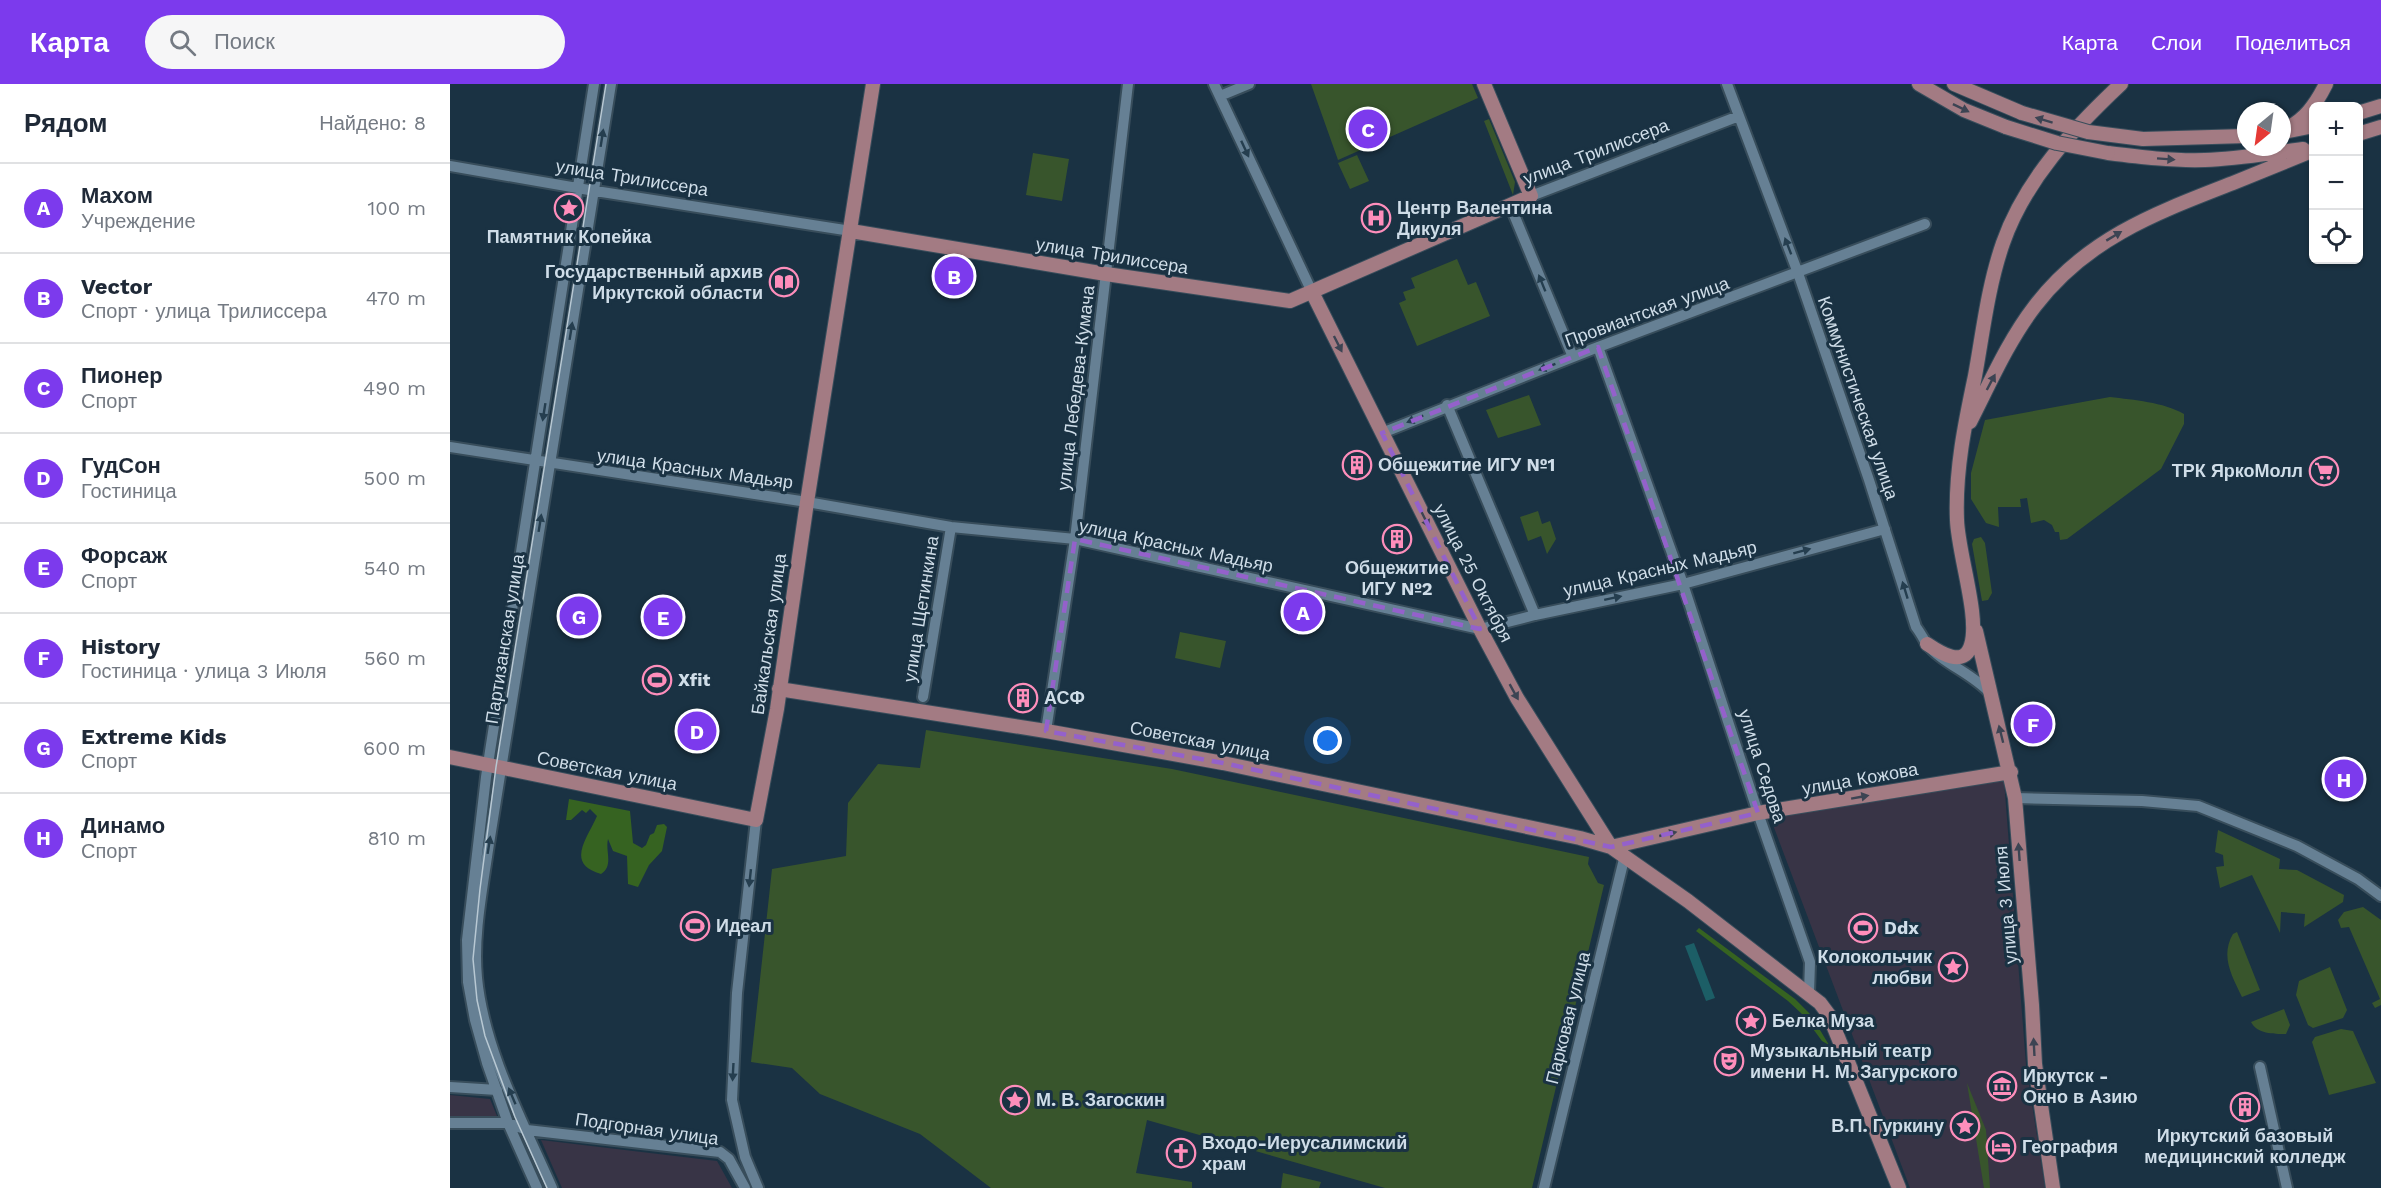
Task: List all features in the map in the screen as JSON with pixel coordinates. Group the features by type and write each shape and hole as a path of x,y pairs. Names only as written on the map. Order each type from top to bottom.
{"main road":[{"name":"Байкальская улица","path":"756,820 779,689 873,84"},
{"path":"1484,84 1531,196"},
{"path":"1918,84 1965,110 2006,127 2057,143 2108,153 2171,160 2203,160 2309,149"},
{"path":"1954,84 2022,113 2088,132 2143,139 2237,137"},
{"name":"улица 3 Июля","path":"2054,1188 2035,1064 2015,798 2011,772 1974,623 1957,520 1963,434 1989,295 2004,240 2024,199 2049,162 2087,116 2121,84"},
{"path":"2291,125 2304,117 2326,84"},
{"path":"2363,111 2381,106"},
{"path":"2363,132 2381,126"},
{"path":"2291,130 2309,127"},
{"path":"1963,434 2023,323 2048,291 2081,258 2143,219 2309,151"},
{"name":"улица Трилиссера","path":"851,231 1106,274 1290,300 1531,196"},
{"name":"улица 25 Октября","path":"1312,292 1480,629 1517,698 1611,847 1625,855 1809,993"},
{"path":"1927,644 1948,656 1963,657 1971,645 1974,623"},
{"name":"Советская улица","path":"779,689 1046,731 1222,763 1580,838 1611,847"},
{"name":"Советская улица","path":"450,757 756,820"},
{"name":"улица Кожова","path":"1611,847 1758,813 2011,772"},
{"path":"1809,993 1829,1015 1899,1188"}],"street":[{"name":"Партизанская улица","path":"552,1188 489,1038 481,1010 477,976 477,937 495,767 536,462 594,84"},
{"name":"Партизанская улица","path":"537,1188 508,1123 475,1020 468,982 467,940 495,767 550,464 611,84"},
{"name":"улица Лебедева-Кумача","path":"1046,731 1075,539 1128,84"},
{"name":"улица 25 Октября","path":"1214,84 1312,292"},
{"path":"1220,96 1249,84"},
{"name":"Коммунистическая улица","path":"1727,84 1798,273 1917,627 1927,644 1940,656 1982,685 1992,696"},
{"name":"улица Трилиссера","path":"1531,196 1739,116"},
{"name":"улица Трилиссера","path":"450,166 851,231"},
{"path":"1510,205 1573,357"},
{"name":"Провиантская улица","path":"1382,433 1447,405 1925,224"},
{"path":"1282,231 1295,225"},
{"name":"улица Седова","path":"1598,347 1683,584 1758,813 1810,962 1809,993"},
{"path":"1447,405 1535,615"},
{"name":"улица Красных Мадьяр","path":"450,447 807,502 951,527 1075,539 1480,629 1683,584 1885,529"},
{"name":"улица Щетинкина","path":"923,697 951,527"},
{"path":"2015,798 2142,801 2198,806 2296,846 2358,879 2381,896"},
{"name":"Байкальская улица","path":"756,820 737,993 732,1100 745,1157 758,1188"},
{"name":"Парковая улица","path":"1544,1188 1625,855"},
{"path":"2260,1067 2287,1188"},
{"path":"450,1087 497,1090"},
{"path":"450,1123 508,1123"},
{"name":"Подгорная улица","path":"508,1123 527,1130 720,1152 729,1159 745,1188"}],"highlighted area":[{"path":"1598,347 1758,813 1611,847 1223,763 1046,731 1075,539 1480,629 1382,433"}],"shaded area":[{"path":"1311,84 1472,84 1478,98 1338,160"},
{"path":"1489,119 1515,182 1513,195 1484,121"},
{"path":"1033,153 1069,159 1062,201 1026,195"},
{"path":"1357,155 1369,181 1350,189 1338,163"},
{"path":"1457,259 1468,285 1476,282 1490,316 1417,346 1399,303 1406,300 1403,292 1415,288 1411,278"},
{"path":"1529,395 1541,425 1498,438 1486,410"},
{"path":"2110,397 2158,404 2184,414 2184,424 2161,469 2067,539 2060,540 2059,532 2055,532 2052,525 2044,520 2031,523 2027,498 2020,499 2021,507 1998,507 1999,527 1986,523 1971,499 1971,473 1985,420"},
{"path":"1538,511 1542,524 1550,521 1556,539 1547,554 1541,536 1528,541 1520,517"},
{"path":"1981,537 1985,543 1992,593 1988,600 1982,601 1972,544 1974,539"},
{"path":"1180,632 1226,641 1220,668 1175,658"},
{"path":"926,730 1172,769 1589,857 1588,864 1598,883 1604,885 1532,1188 1385,1188 1147,1120 1136,1173 1192,1182 1192,1188 991,1188 920,1134 820,1094 792,1068 751,1062 772,869 846,856 848,803 878,764 920,768"},
{"path":"2004,780 2026,1065 2045,1188 1910,1188 1770,817"},
{"path":"2218,830 2280,859 2279,869 2297,870 2344,895 2343,902 2304,927 2305,914 2281,912 2280,933 2252,875 2220,888 2216,867 2224,866 2223,855 2215,852"},
{"path":"2363,907 2381,920 2381,1005 2375,1008 2372,1003 2380,999 2378,994 2349,927 2341,928 2338,920 2344,912"},
{"path":"2237,932 2260,990 2242,997 2231,974 2227,958 2229,942 2233,934"},
{"path":"1694,943 1715,998 1706,1001 1685,946"},
{"path":"2330,967 2347,1010 2343,1018 2313,1028 2308,1025 2296,995 2299,981"},
{"path":"2284,1009 2290,1025 2286,1034 2261,1031 2251,1022"},
{"path":"2341,1029 2353,1031 2376,1083 2329,1095 2312,1042 2315,1037"},
{"path":"1967,1083 1986,1130 1990,1188 1984,1188"},
{"path":"450,1095 490,1099 497,1116 450,1116"},
{"path":"541,1140 717,1161 732,1188 562,1188"},
{"path":"1283,1173 1321,1182 1319,1188 1281,1188"}],"green space":[{"path":"569,799 630,811 633,843 642,848 646,845 650,835 654,833 657,825 664,824 667,827 662,851 649,865 638,887 628,884 627,856 613,851 608,839 608,863 605,871 601,874 590,870 584,864 581,857 584,842 597,816 590,809 586,813 582,810 571,820 566,820"},
{"path":"1699,928 1795,999 1811,1015 1829,1045 1822,1041 1802,1014 1788,1001 1696,931"}],"tram line":[{"path":"547,1188 515,1117 485,1036 477,1000 473,959 496,767 606,84"}],"place":[{"name":"Пионер","path":"1368,129"},
{"name":"Памятник Копейка","path":"569,208"},
{"name":"Центр Валентина Дикуля","path":"1376,218"},
{"name":"Vector","path":"954,276"},
{"name":"Государственный архив Иркутской области","path":"784,282"},
{"name":"Общежитие ИГУ №1","path":"1357,465"},
{"name":"ТРК ЯркоМолл","path":"2324,471"},
{"name":"Общежитие ИГУ №2","path":"1397,539"},
{"name":"Махом","path":"1303,612"},
{"name":"Extreme Kids","path":"579,616"},
{"name":"Форсаж","path":"663,617"},
{"name":"Xfit","path":"657,680"},
{"name":"АСФ","path":"1023,698"},
{"name":"History","path":"2033,724"},
{"name":"ГудСон","path":"697,731"},
{"name":"Динамо","path":"2344,779"},
{"name":"Идеал","path":"695,926"},
{"name":"Ddx","path":"1863,928"},
{"name":"Колокольчик любви","path":"1953,967"},
{"name":"Белка Муза","path":"1751,1021"},
{"name":"Музыкальный театр имени Н. М. Загурского","path":"1729,1061"},
{"name":"Иркутск - Окно в Азию","path":"2002,1086"},
{"name":"М. В. Загоскин","path":"1015,1100"},
{"name":"Иркутский базовый медицинский колледж","path":"2245,1107"},
{"name":"В.П. Гуркину","path":"1965,1126"},
{"name":"География","path":"2001,1147"},
{"name":"Входо-Иерусалимский храм","path":"1181,1153"}]}
